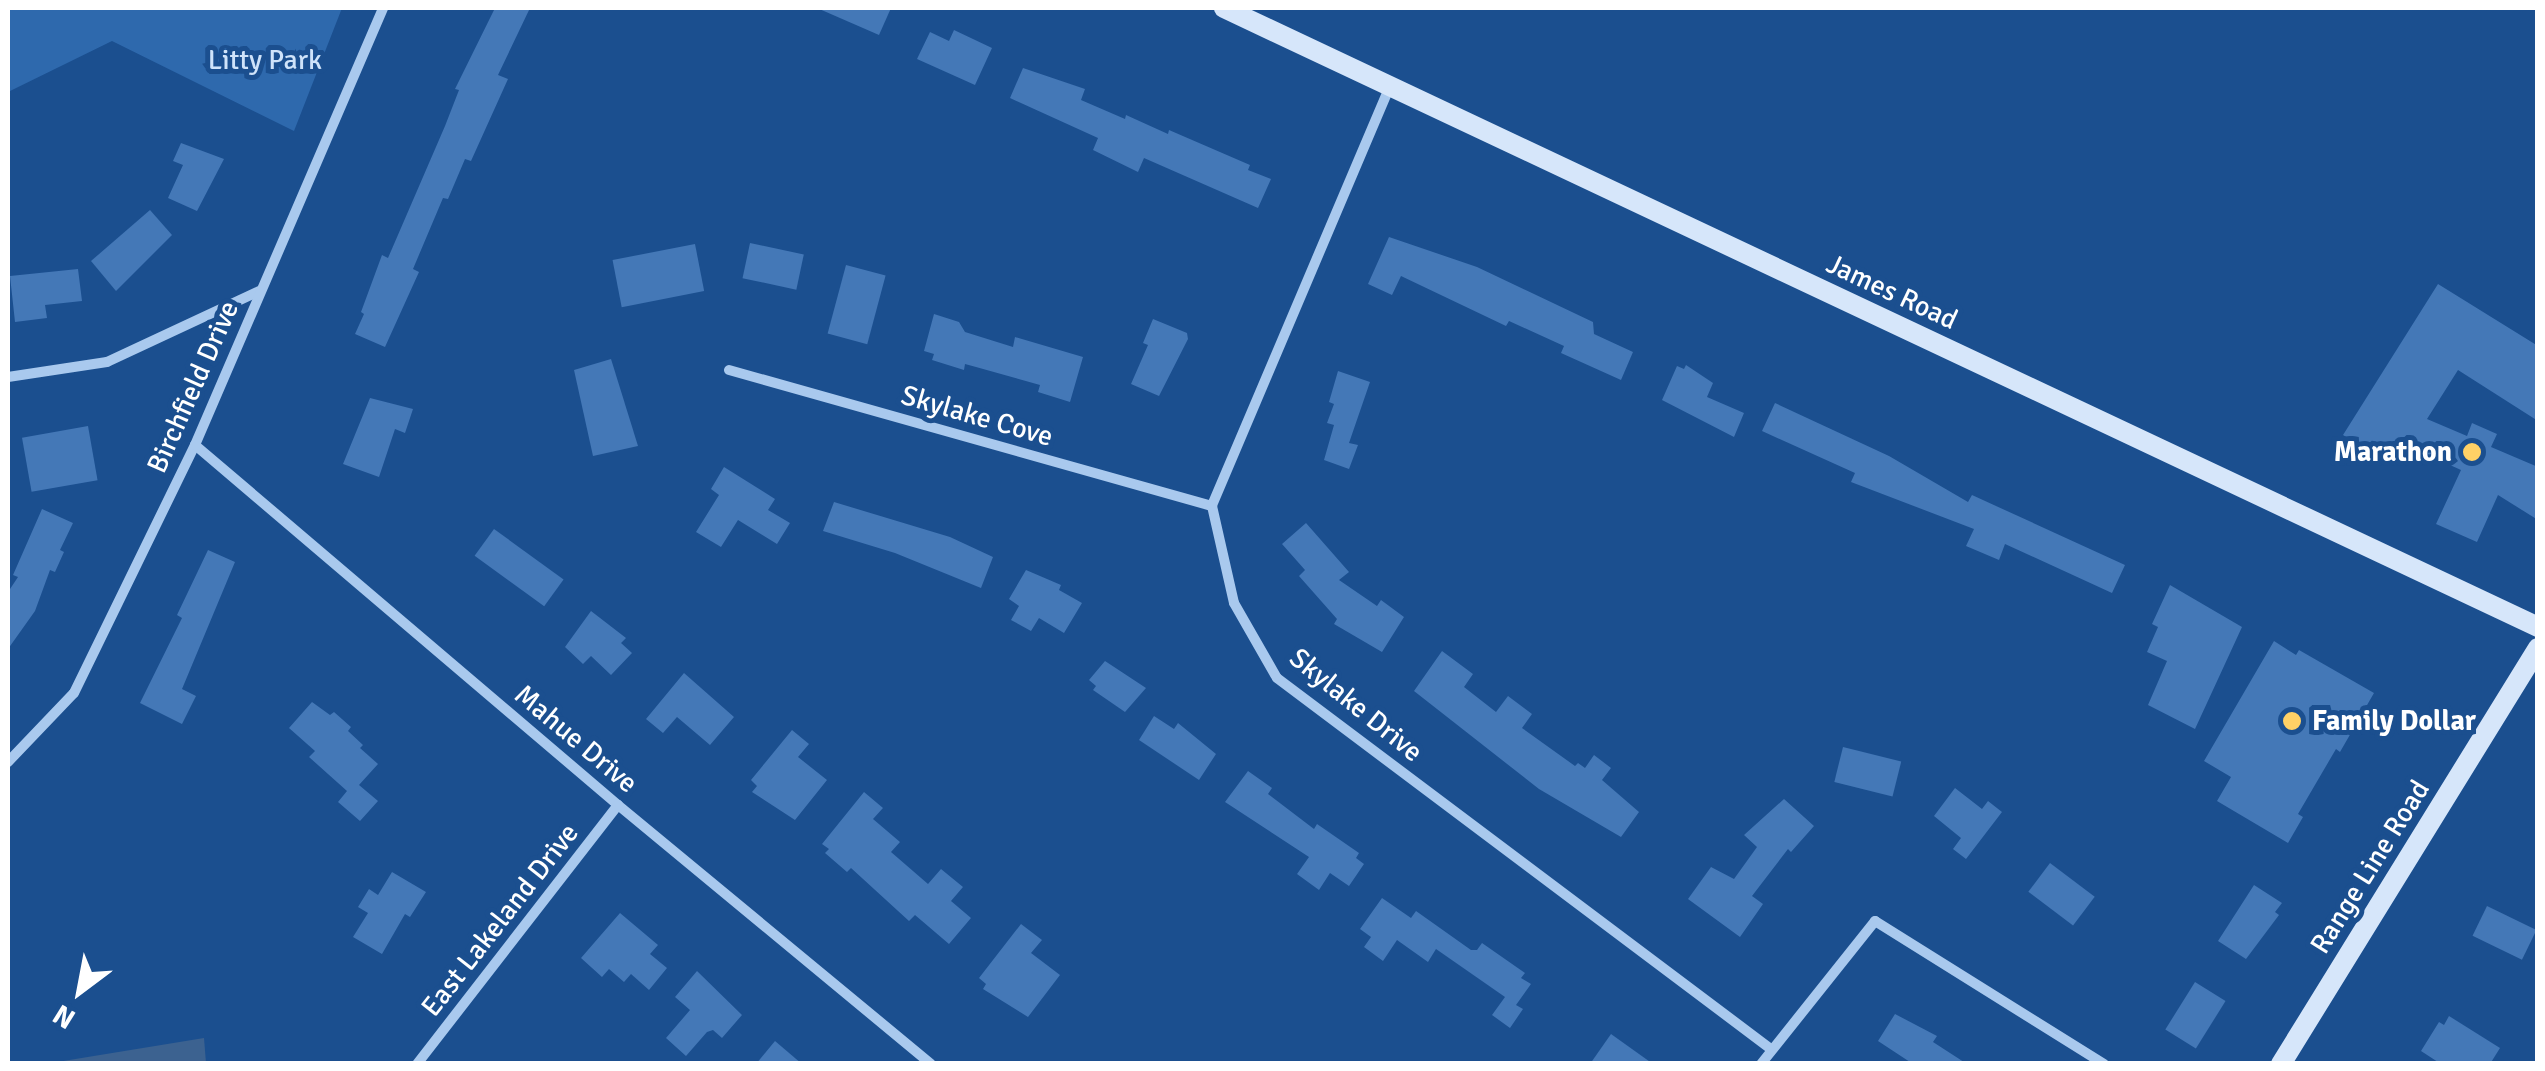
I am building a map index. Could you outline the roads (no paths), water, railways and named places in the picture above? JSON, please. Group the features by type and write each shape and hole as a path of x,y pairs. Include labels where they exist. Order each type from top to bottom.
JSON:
{"main road":[{"name":"James Road","path":"1224,8 2538,627"},
{"name":"Range Line Road","path":"2281,1064 2538,648"}],"street":[{"name":"Birchfield Drive","path":"8,762 74,692 195,445 383,8"},
{"path":"1212,506 1390,86"},
{"path":"8,377 108,362 260,291"},
{"name":"Skylake Cove","path":"729,370 1212,506"},
{"name":"Mahue Drive","path":"195,445 618,805 932,1064"},
{"name":"Skylake Drive","path":"1212,506 1234,603 1277,678 1771,1048"},
{"name":"East Lakeland Drive","path":"417,1064 618,805"},
{"path":"1761,1064 1875,921 2104,1064"}],"place":[{"name":"Marathon","path":"2472,452"},
{"name":"Family Dollar","path":"2292,721"}],"park label":[{"name":"Litty Park","path":"265,60"}]}
